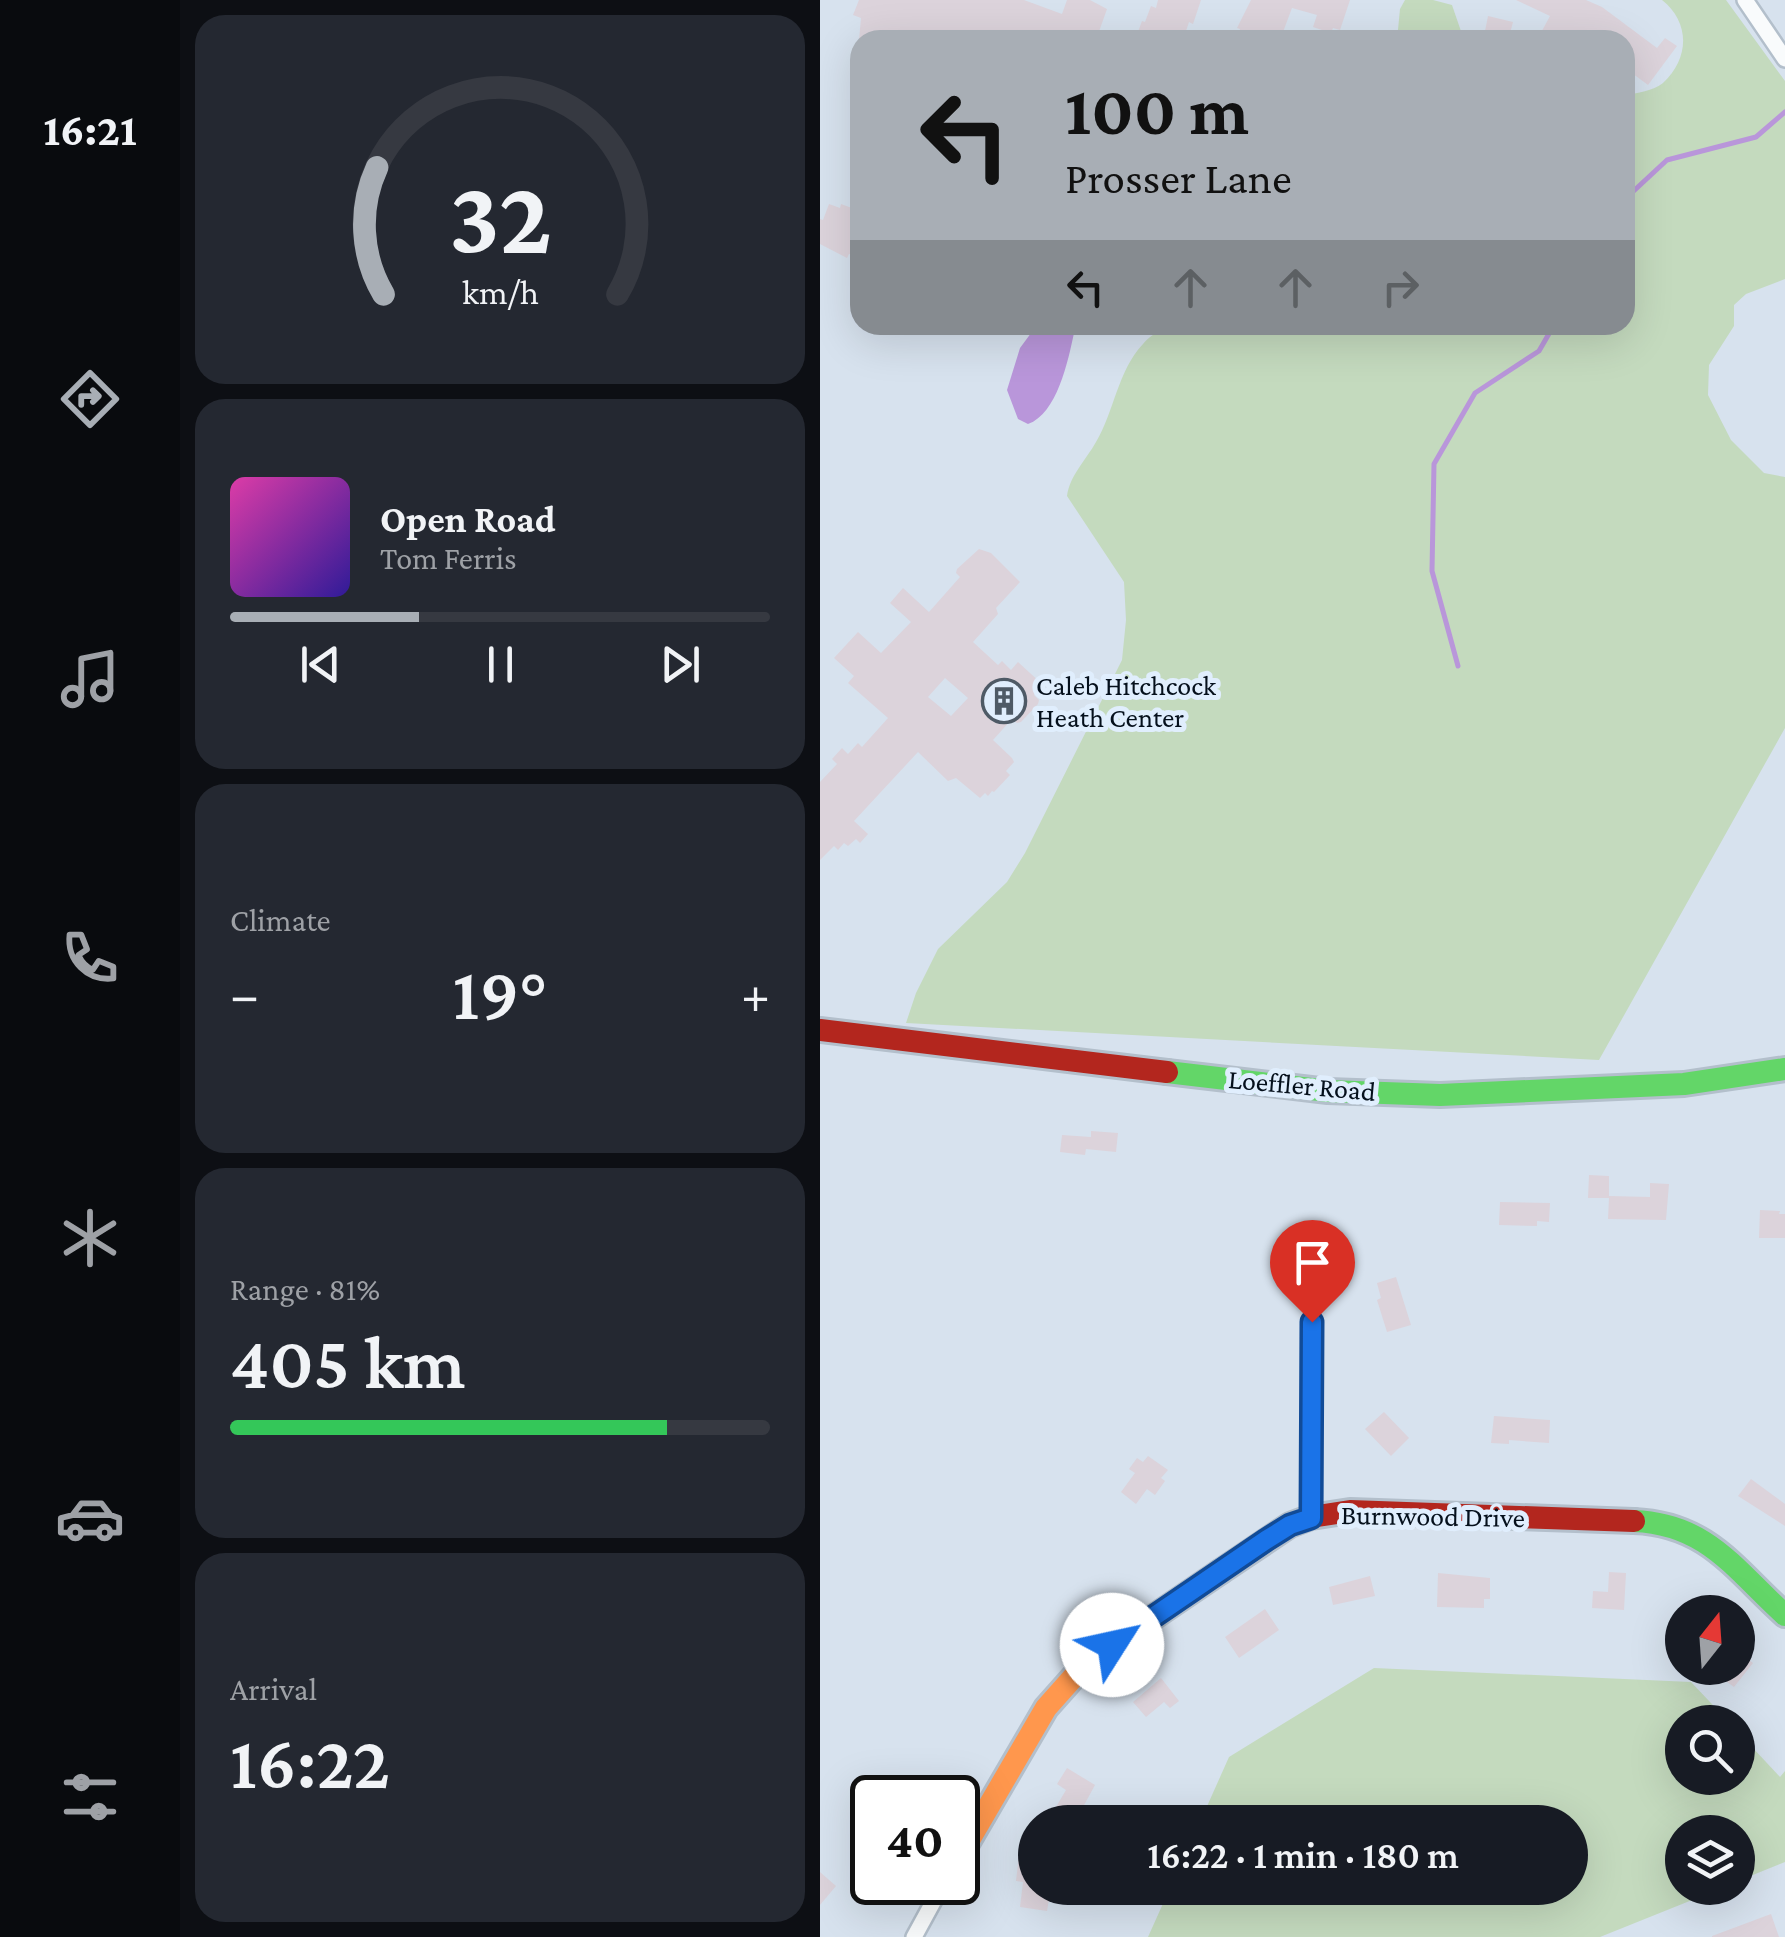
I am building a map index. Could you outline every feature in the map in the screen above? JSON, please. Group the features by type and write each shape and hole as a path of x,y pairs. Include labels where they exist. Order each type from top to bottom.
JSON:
{"street":[{"path":"1745,0 1785,59"},
{"name":"Loeffler Road","path":"820,1030 1328,1090 1440,1095 1684,1084 1785,1069"},
{"path":"1311,1518 1312,1322"},
{"name":"Burnwood Drive","path":"980,1821 1046,1708 1086,1663 1290,1525 1311,1518 1350,1511 1654,1522 1689,1530 1718,1546 1785,1615"},
{"path":"914,1937 931,1905"}],"green space":[{"path":"1405,0 1452,5 1461,30 1398,30"},
{"path":"1662,0 1726,0 1785,81 1785,279 1746,294 1734,305 1734,326 1709,365 1708,395 1731,440 1764,473 1785,477 1785,728 1599,1060 906,1023 938,949 1007,882 1025,853 1122,660 1124,582 1067,496 1075,474 1102,430 1135,354 1154,335 1635,335 1635,93 1659,86 1678,63 1682,29"},
{"path":"1374,1668 1694,1685 1713,1705 1665,1705 1665,1795 1755,1795 1755,1750 1780,1777 1785,1771 1785,1862 1755,1874 1755,1815 1665,1815 1665,1905 1680,1905 1600,1937 1148,1937 1162,1905 1588,1905 1588,1805 1208,1805 1229,1757"}],"shaded area":[{"path":"1030,335 1073,335 1054,398 1047,410 1028,424 1018,419 1007,390 1020,348"}],"building":[{"path":"859,0 1024,0 1062,14 1067,0 1090,0 1107,9 1100,30 860,30 861,18 853,15"},
{"path":"1158,0 1201,0 1193,24 1189,22 1186,30 1139,30 1151,6 1156,8"},
{"path":"1251,0 1350,0 1340,30 1313,27 1317,15 1292,8 1284,30 1237,28"},
{"path":"1516,0 1586,0 1633,30 1542,30 1550,16"},
{"path":"1488,16 1513,22 1511,30 1485,30"},
{"path":"1635,32 1657,48 1665,38 1677,46 1648,85 1635,75"},
{"path":"829,204 850,207 847,258 820,244 820,219 823,220"},
{"name":"Caleb Hitchcock Heath Center","path":"979,549 991,553 1020,582 973,642 998,665 1002,661 1011,670 1018,662 1042,684 1034,695 1038,704 1021,722 1012,719 993,740 1014,762 1006,771 1010,775 994,792 980,798 956,778 948,781 918,752 854,821 868,834 860,843 856,839 838,850 834,846 820,860 820,782 837,764 832,759 842,748 848,754 858,743 862,747 888,718 848,683 854,676 834,658 858,632 881,653 911,622 890,603 903,588 929,612 960,577 957,569","holes":["945,678 968,698 951,716 928,697"]},
{"path":"1091,1131 1118,1133 1116,1152 1060,1152 1062,1135 1091,1137"},
{"path":"1589,1175 1609,1176 1609,1196 1650,1197 1650,1183 1669,1184 1666,1220 1608,1219 1609,1198 1588,1198"},
{"path":"1500,1202 1550,1203 1549,1222 1537,1221 1537,1226 1499,1225"},
{"path":"1760,1210 1785,1214 1785,1238 1759,1238"},
{"path":"1396,1277 1411,1325 1387,1332 1377,1300 1381,1298 1377,1283"},
{"path":"1384,1412 1409,1438 1391,1456 1365,1429"},
{"path":"1494,1416 1550,1420 1549,1443 1491,1443"},
{"path":"1148,1456 1168,1470 1155,1495 1147,1489 1136,1504 1121,1492 1135,1473 1129,1469 1137,1458 1143,1462"},
{"path":"1751,1479 1785,1504 1785,1526 1738,1496"},
{"path":"1609,1572 1626,1573 1624,1610 1592,1608 1593,1591 1608,1592"},
{"path":"1438,1573 1490,1578 1490,1599 1484,1599 1484,1608 1437,1607"},
{"path":"1370,1576 1375,1596 1333,1605 1329,1587"},
{"path":"1265,1609 1279,1630 1239,1658 1225,1637"},
{"path":"1161,1678 1179,1701 1170,1708 1164,1702 1146,1717 1133,1702"},
{"path":"1067,1768 1095,1785 1084,1805 1057,1805 1066,1790 1057,1784"},
{"path":"820,1872 836,1886 820,1905"},
{"path":"1020,1905 1048,1905 1047,1911"},
{"path":"1771,1914 1779,1937 1712,1937 1712,1936"}],"waterway":[{"path":"1635,190 1667,160 1756,137 1785,112"},
{"path":"1458,666 1432,571 1434,464 1475,393 1539,351 1548,335"}],"traffic: fast":[{"path":"1167,1072 1328,1091 1440,1095 1684,1084 1785,1069"},
{"path":"1634,1521 1660,1524 1701,1540 1735,1566 1785,1615"}],"traffic: slow":[{"path":"980,1821 1046,1708 1086,1663 1220,1572"}],"traffic: jam":[{"path":"820,1030 1167,1072"},
{"path":"1220,1572 1290,1525 1311,1517 1350,1511 1634,1521"}],"place":[{"name":"Caleb Hitchcock Heath Center","path":"1004,701"}],"route":[{"path":"1112,1645 1266,1540 1311,1518 1312,1322"}]}
